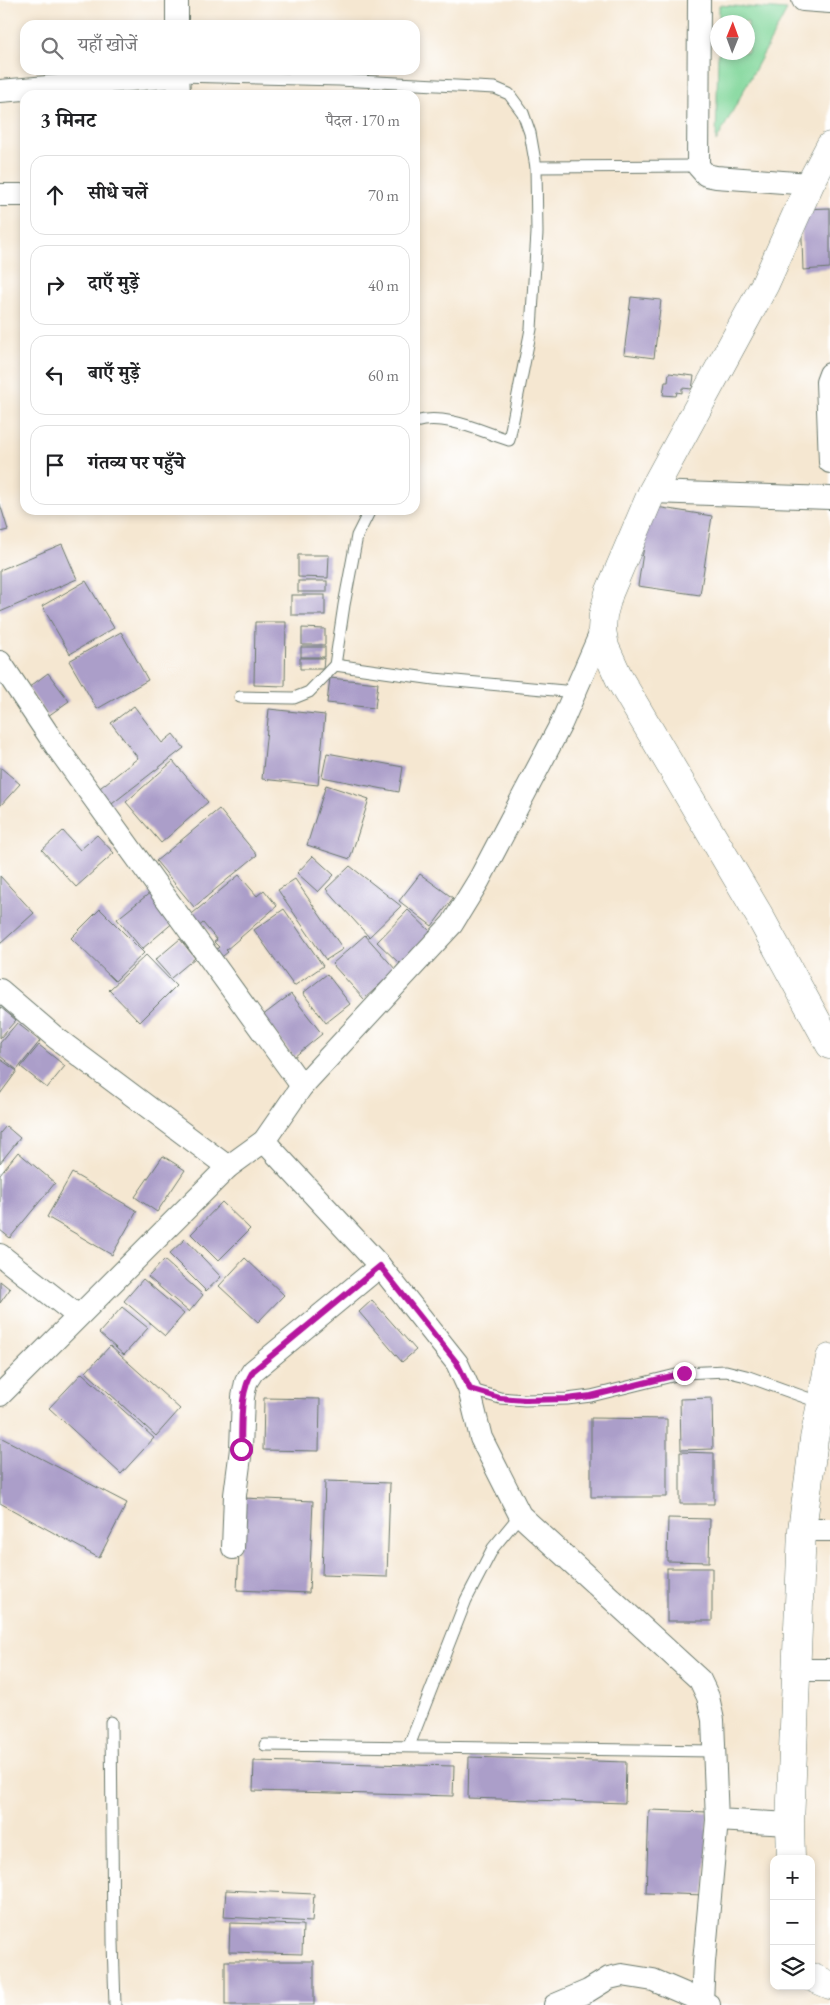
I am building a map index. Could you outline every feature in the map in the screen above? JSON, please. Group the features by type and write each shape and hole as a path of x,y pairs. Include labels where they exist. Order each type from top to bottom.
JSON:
{"street":[{"path":"176,0 177,20"},
{"path":"699,0 698,166 706,175 716,177 810,184"},
{"path":"803,0 830,2"},
{"path":"0,91 178,80"},
{"path":"830,146 810,184 765,284 652,492 609,594 603,615 602,630 605,647 620,680 759,914 830,1045"},
{"path":"0,196 20,195"},
{"path":"830,374 827,382 830,462"},
{"path":"652,492 830,498"},
{"path":"0,1395 228,1167 264,1141 302,1086 452,924 484,872 561,724 602,630"},
{"path":"0,662 61,754 302,1086"},
{"path":"0,990 56,1038 228,1167"},
{"path":"264,1141 380,1266 457,1363 470,1389 481,1438 520,1515 700,1680 708,1697 713,1720 717,1820 704,1962 705,2003 653,1980 622,1975 609,1978 588,1998 555,2005"},
{"path":"0,1255 78,1316"},
{"path":"233,1548 235,1495 241,1449 243,1397 246,1382 253,1371 380,1266"},
{"path":"791,1855 790,1824 802,1530 814,1439 825,1394 830,1358"},
{"path":"802,1530 830,1530"},
{"path":"797,1670 830,1670"},
{"path":"717,1820 790,1824"},
{"path":"815,1979 830,1985"}],"lane":[{"path":"178,80 339,80 495,88 509,94 523,113 530,133 536,167 537,232 531,329 509,440 450,421 428,418 420,420"},
{"path":"536,167 698,166"},
{"path":"240,697 294,698 309,692 336,665 344,605 357,536 368,515"},
{"path":"336,665 434,679 575,692"},
{"path":"470,1389 500,1398 525,1400 567,1399 591,1396 684,1373 726,1371 825,1394"},
{"path":"409,1746 466,1600 493,1548 520,1515"},
{"path":"111,1722 115,2005"},
{"path":"265,1745 714,1750"}],"green space":[{"path":"719,5 787,10 716,142 718,60 755,60 755,15 719,15"}],"building":[{"path":"830,208 830,268 803,270 801,209"},
{"path":"631,297 661,300 654,358 624,354"},
{"path":"669,373 694,376 692,389 682,388 682,393 677,392 676,396 663,395"},
{"path":"0,504 8,530 0,532"},
{"path":"650,506 712,516 700,595 638,586"},
{"path":"62,544 77,579 0,612 0,570"},
{"path":"298,555 329,555 328,578 298,577"},
{"path":"86,581 114,628 70,654 42,606"},
{"path":"298,581 327,581 327,592 298,592"},
{"path":"291,595 325,595 325,615 291,615"},
{"path":"255,622 286,622 285,686 254,685"},
{"path":"302,628 325,629 325,645 302,645"},
{"path":"121,632 148,680 97,709 69,661"},
{"path":"301,647 325,647 325,657 301,657"},
{"path":"300,658 324,658 323,669 300,669"},
{"path":"48,673 69,701 48,716 28,688"},
{"path":"330,678 378,683 375,708 327,703"},
{"path":"134,706 162,743 173,734 184,748 108,807 96,791 138,758 111,723"},
{"path":"269,709 325,715 318,785 262,779"},
{"path":"327,753 403,767 399,792 322,777"},
{"path":"173,761 208,802 161,843 126,802"},
{"path":"0,767 20,784 0,806"},
{"path":"326,785 369,799 350,859 307,845"},
{"path":"219,809 257,855 194,907 156,861"},
{"path":"63,831 80,850 97,835 114,853 76,887 42,850"},
{"path":"313,856 334,875 318,892 297,873"},
{"path":"350,866 401,906 369,937 326,889"},
{"path":"420,874 453,898 432,926 399,901"},
{"path":"239,875 257,896 264,890 277,906 226,950 228,952 218,960 213,952 219,947 214,942 217,940 203,923 196,929 187,918"},
{"path":"0,876 34,913 0,944"},
{"path":"295,879 343,949 326,960 278,890"},
{"path":"151,892 175,921 142,949 117,919"},
{"path":"100,909 144,953 115,981 71,938"},
{"path":"284,909 323,966 294,986 254,930"},
{"path":"408,910 431,932 400,964 377,942"},
{"path":"365,935 396,970 364,999 332,964"},
{"path":"180,939 195,958 171,978 155,960"},
{"path":"146,955 176,986 140,1022 109,990"},
{"path":"327,974 350,1004 326,1023 303,993"},
{"path":"291,994 322,1034 294,1057 262,1016"},
{"path":"0,1007 16,1020 0,1038"},
{"path":"17,1023 40,1041 17,1070 0,1056 0,1043"},
{"path":"39,1045 65,1066 47,1088 21,1067"},
{"path":"0,1059 17,1071 0,1094"},
{"path":"6,1126 20,1138 0,1163 0,1133"},
{"path":"18,1152 55,1183 10,1238 0,1230 0,1174"},
{"path":"163,1156 185,1170 157,1212 135,1197"},
{"path":"72,1173 137,1211 112,1255 47,1217"},
{"path":"222,1202 250,1229 218,1261 191,1234"},
{"path":"185,1239 221,1277 206,1291 169,1254"},
{"path":"245,1258 284,1295 258,1322 219,1286"},
{"path":"164,1260 203,1295 189,1312 148,1277"},
{"path":"143,1279 184,1314 165,1336 124,1301"},
{"path":"0,1281 10,1289 0,1303"},
{"path":"372,1300 416,1350 402,1362 359,1312"},
{"path":"122,1307 148,1328 124,1355 99,1333"},
{"path":"110,1346 180,1409 156,1436 86,1372"},
{"path":"82,1373 154,1438 121,1474 49,1408"},
{"path":"264,1398 320,1399 319,1451 263,1450"},
{"path":"712,1398 713,1449 681,1450 680,1399"},
{"path":"591,1418 667,1419 667,1497 591,1497"},
{"path":"0,1437 127,1503 99,1558 0,1503"},
{"path":"680,1452 714,1453 714,1504 680,1504"},
{"path":"325,1481 390,1483 387,1577 322,1575"},
{"path":"242,1498 313,1501 309,1593 237,1590"},
{"path":"668,1518 710,1519 709,1562 667,1561"},
{"path":"667,1568 712,1568 712,1621 667,1621"},
{"path":"469,1757 626,1762 625,1803 468,1798"},
{"path":"254,1761 454,1766 453,1796 253,1791"},
{"path":"649,1810 708,1812 705,1895 646,1893"},
{"path":"226,1890 314,1894 312,1922 224,1917"},
{"path":"230,1923 303,1925 302,1954 229,1952"},
{"path":"225,1961 314,1961 314,2005 225,2005"}],"route":[{"path":"241,1449 243,1397 246,1382 253,1371 380,1266 457,1363 470,1389 500,1398 525,1400 567,1399 591,1396 684,1373"}]}
